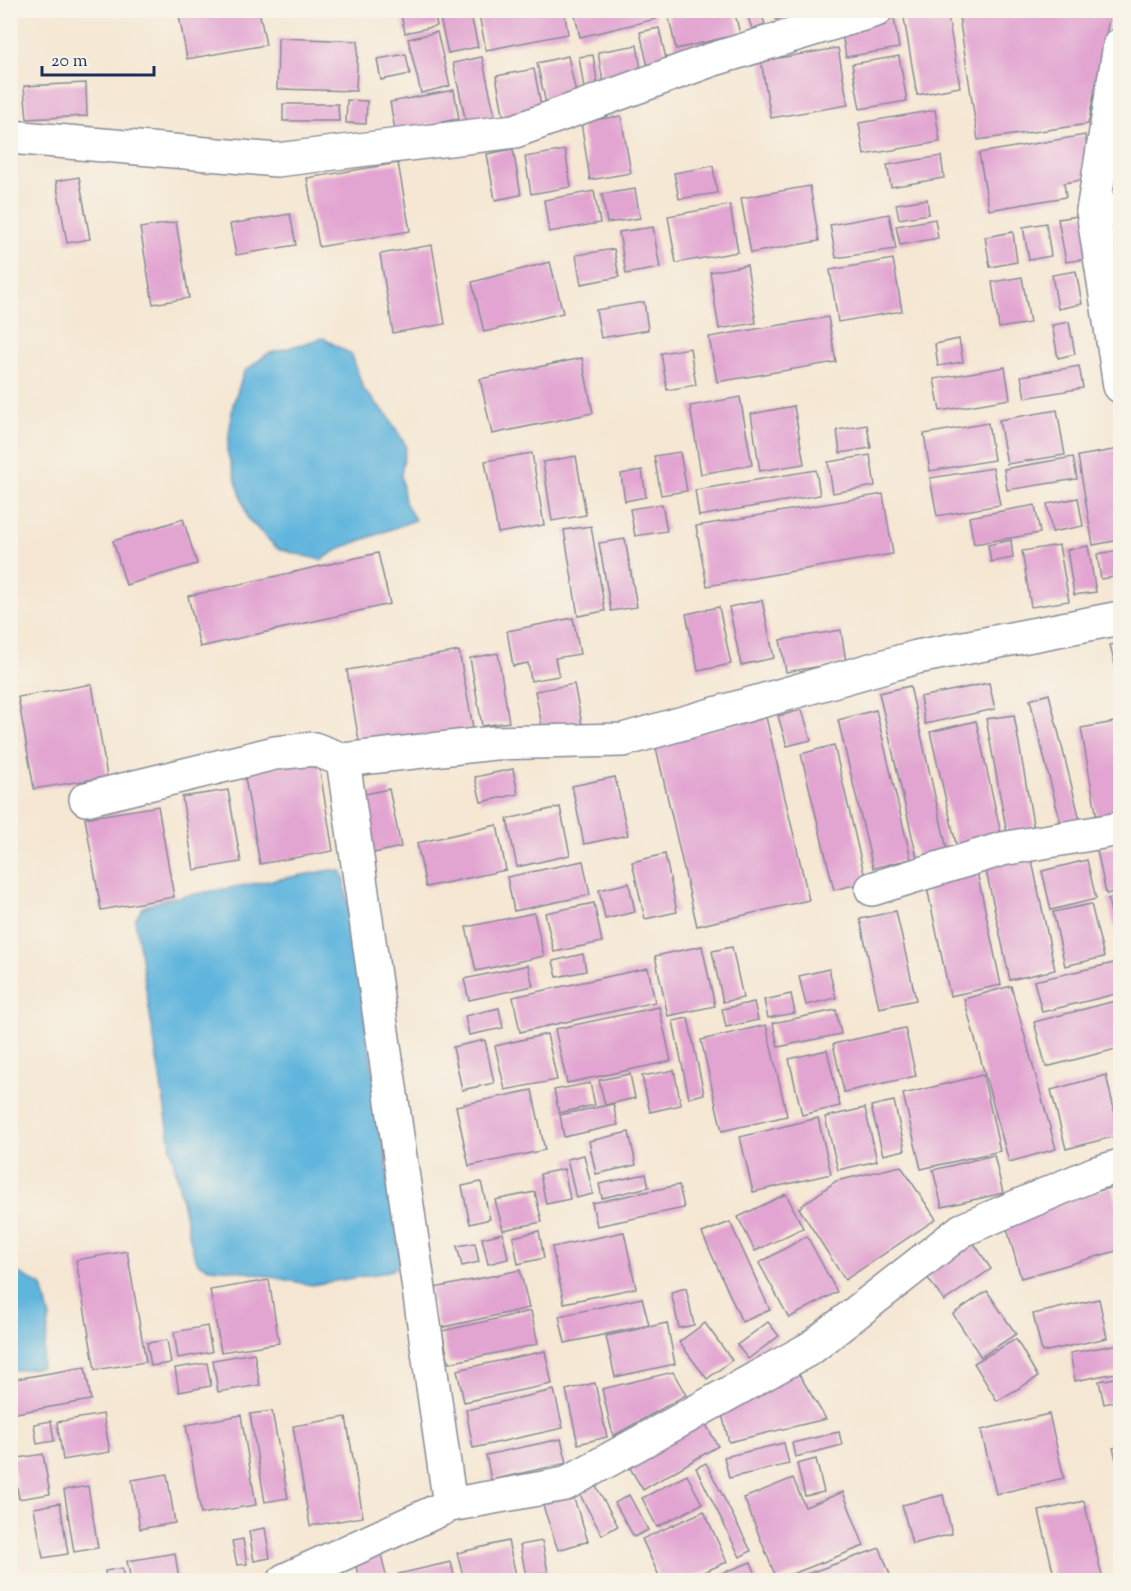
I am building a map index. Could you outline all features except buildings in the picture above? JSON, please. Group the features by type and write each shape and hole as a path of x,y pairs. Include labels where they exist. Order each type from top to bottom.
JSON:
{"street":[{"path":"10,137 277,160 515,131 711,60 876,10"},
{"path":"1120,45 1107,211 1120,386"},
{"path":"86,799 275,753 314,749 343,760 494,743 623,740 917,657 1120,618"},
{"path":"343,760 450,1505"},
{"path":"872,889 1002,849 1120,829"},
{"path":"292,1579 450,1505 565,1484 811,1348 962,1230 1096,1173 1120,1166"}],"water":[{"path":"323,338 352,355 363,389 388,416 406,446 401,475 405,502 415,520 341,548 321,560 278,549 248,519 227,451 233,405 244,372 267,354"},
{"path":"331,870 341,871 344,876 401,1261 394,1269 382,1273 312,1285 236,1270 209,1268 198,1263 193,1252 172,1153 135,920 143,907 167,899"},
{"path":"11,1271 42,1286 50,1318 41,1367 11,1371"}]}
